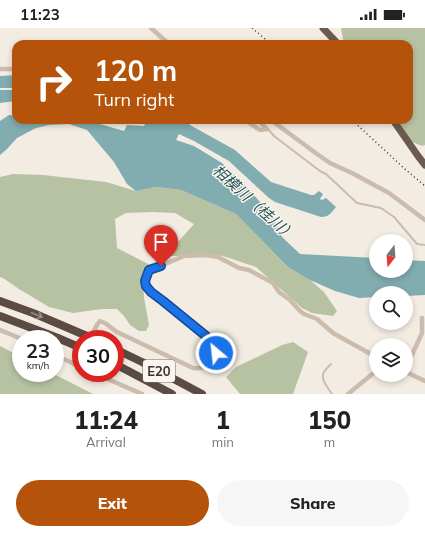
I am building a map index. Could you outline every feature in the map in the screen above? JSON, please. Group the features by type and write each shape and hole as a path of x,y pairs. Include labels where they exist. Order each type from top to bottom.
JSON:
{"highway":[{"path":"323,28 334,40"},
{"path":"395,124 425,165"},
{"path":"0,301 73,330"},
{"path":"0,316 72,344"},
{"name":"E20","path":"124,353 202,394"},
{"name":"E20","path":"124,369 172,394"}],"street":[{"path":"151,28 164,40"},
{"path":"0,70 12,69"},
{"path":"251,124 260,130 267,129"},
{"path":"262,124 267,129"},
{"path":"276,124 330,163 389,193 425,220"},
{"path":"124,335 193,368 206,367 212,362 216,353 215,345 151,292 146,286 145,281 149,270 184,256 206,255 218,257 239,268 249,270 273,283 279,292 290,300 304,314 317,319 333,333 369,353"},
{"path":"413,353 422,333 422,318"},
{"path":"94,330 100,321 114,330"},
{"path":"0,330 12,335"},
{"path":"413,375 425,381"},
{"path":"348,394 369,377"},
{"path":"115,382 142,394"}],"lane":[{"path":"267,129 274,136 326,174 357,203 381,208 394,217 417,244 425,245"},
{"path":"331,364 323,375 332,394"}],"green space":[{"path":"341,28 425,28 425,145 422,146 410,141 398,124 413,124 413,40 343,40"},
{"path":"13,174 43,175 106,182 136,191 156,187 181,190 236,214 288,267 310,280 324,292 337,311 333,316 312,313 302,308 256,267 223,256 203,253 164,256 162,248 178,242 194,224 175,213 152,212 126,213 115,219 117,248 150,265 143,282 144,298 149,325 146,331 139,331 130,325 117,309 102,309 73,313 49,307 0,277 0,177"},
{"path":"293,342 308,352 293,394 240,394 226,377 236,367 282,345"},
{"path":"0,346 12,352 12,382 64,382 64,379 93,394 0,394"}],"water":[{"path":"12,75 12,88 0,88 0,76"},
{"path":"0,90 12,90 12,102 0,103"},
{"path":"9,115 12,115 12,124 69,124 49,125 36,128 17,138 0,155 0,121"},
{"name":"相模川（桂川）","path":"69,124 100,124 124,131 127,125 144,126 145,124 189,124 235,150 271,182 311,195 314,195 319,191 323,194 320,199 322,200 326,198 336,207 328,215 321,217 275,202 229,161 179,134 176,140 194,146 222,163 245,185 274,218 282,237 300,254 369,258 369,278 413,278 413,260 425,261 425,295 413,296 413,286 369,286 369,297 359,298 335,291 310,280 288,267 236,214 181,190 156,187 136,191 127,184 114,162 87,130"}],"railway":[{"path":"252,28 266,40"},
{"path":"356,124 425,186"}],"route":[{"path":"161,266 149,270 145,281 146,286 151,292 206,336 215,345 216,353"}]}
